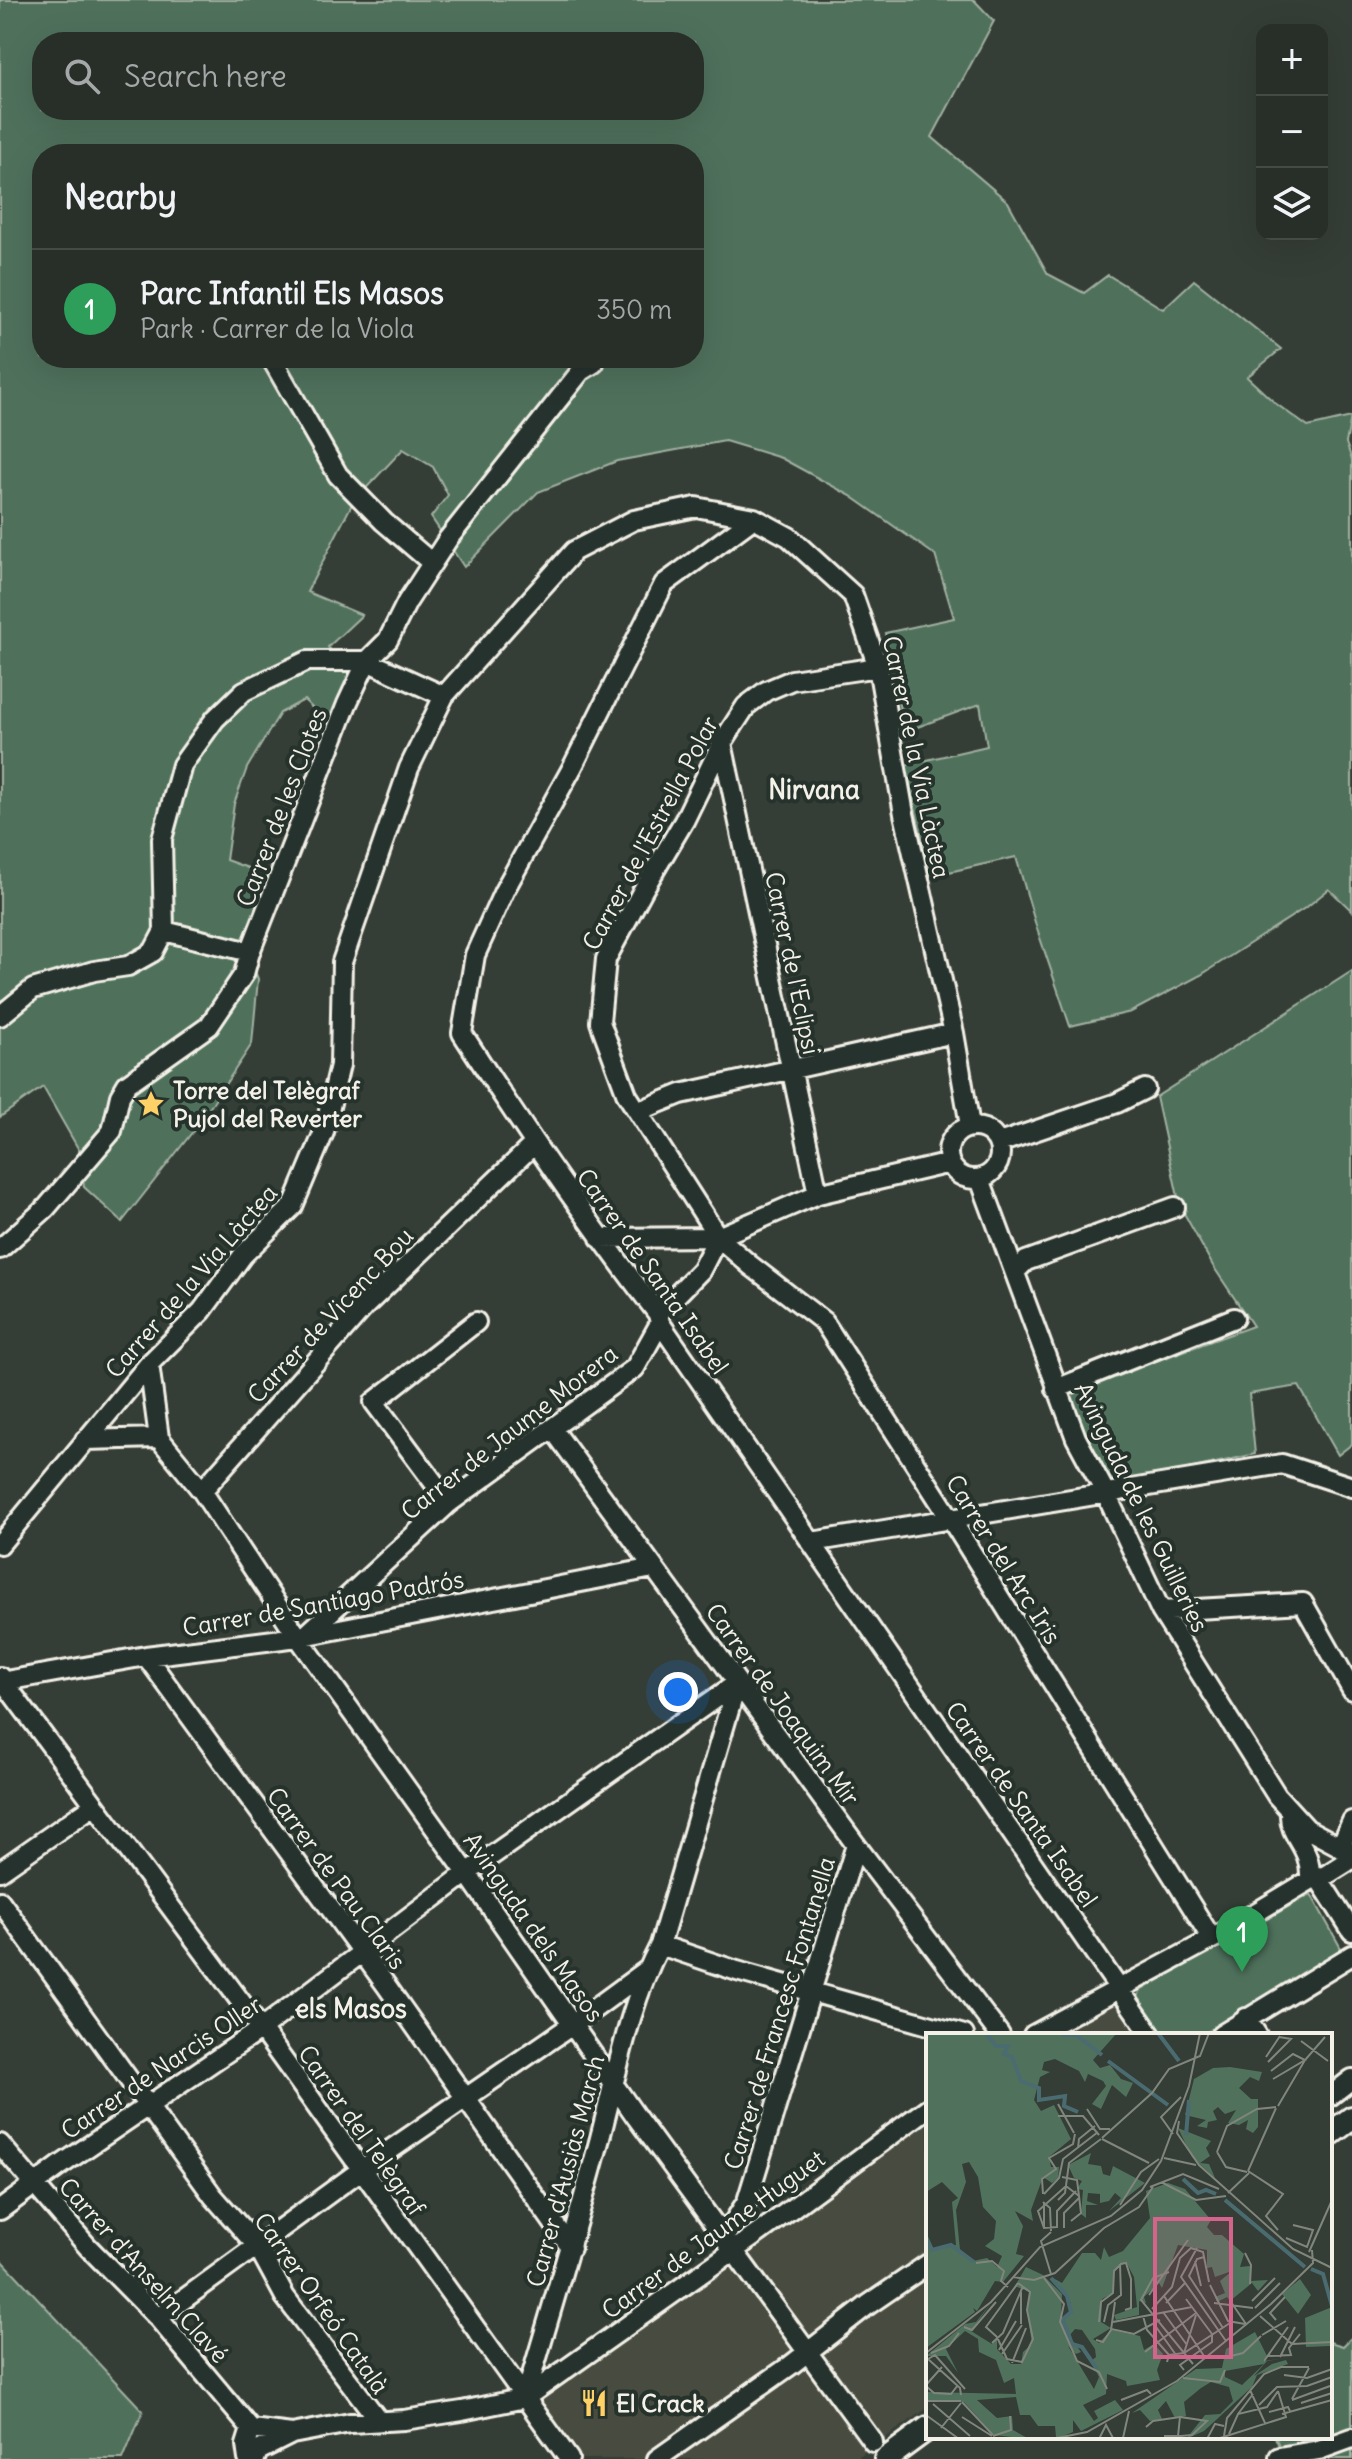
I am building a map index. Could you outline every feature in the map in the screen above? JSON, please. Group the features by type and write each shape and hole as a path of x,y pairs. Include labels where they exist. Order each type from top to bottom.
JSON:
{"main road":[{"path":"879,2450 926,2429"}],"street":[{"path":"277,368 338,475 384,522 432,563"},
{"name":"Carrer de les Clotes","path":"0,1249 46,1208 112,1131 120,1096 127,1084 209,1026 244,974 347,704 367,661 388,640 407,602 448,539 531,432 586,368"},
{"name":"Carrer de la Via Làctea","path":"0,1544 149,1364 202,1311 243,1255 293,1206 324,1132 340,1065 342,962 409,768 444,696 574,551 634,520 696,507 754,518 789,537 853,595 878,667 904,814 954,1033 970,1126"},
{"name":"Carrer de Santa Isabel","path":"754,518 664,584 572,768 504,891 475,955 462,1033 534,1144 659,1319 1150,2033"},
{"path":"0,1016 33,989 94,971 128,966 153,952 164,931 162,839 182,765 215,719 244,691 307,661 367,661 444,696"},
{"name":"Carrer de l'Estrella Polar","path":"718,1237 627,1095 600,1022 606,959 684,821 722,743 746,706 766,691 792,680 878,667"},
{"name":"Carrer de l'Eclipsi","path":"722,743 818,1194"},
{"path":"164,931 250,952"},
{"path":"639,1111 681,1094 954,1033"},
{"path":"999,1143 1117,1103 1145,1089"},
{"path":"970,1126 989,1130 999,1143 1000,1160 996,1168 980,1179 965,1178 950,1163 948,1148 951,1139 970,1126"},
{"name":"Carrer de Vicenc Bou","path":"202,1491 365,1306 534,1144"},
{"path":"600,1238 718,1237 818,1194 950,1163"},
{"name":"Avinguda de les Guilleries","path":"980,1179 1076,1438 1161,1611 1277,1796 1307,1829 1346,1853"},
{"path":"1016,1271 1026,1261 1175,1207"},
{"name":"Carrer de Jaume Morera","path":"302,1636 449,1503 635,1368 659,1319 701,1270 718,1237"},
{"name":"Carrer del Arc Iris","path":"718,1237 824,1322 952,1521 1212,1939"},
{"path":"1056,1389 1234,1318"},
{"path":"449,1503 374,1402 476,1322"},
{"path":"85,1440 159,1438 149,1364"},
{"name":"Carrer de Joaquim Mir","path":"552,1428 856,1845 998,2033"},
{"name":"Avinguda dels Masos","path":"159,1438 202,1491 572,2025 879,2450"},
{"path":"812,1542 1282,1464 1352,1487"},
{"name":"Carrer de Santiago Padrós","path":"1,1680 146,1656 302,1636 653,1568"},
{"path":"1161,1611 1303,1603 1352,1690"},
{"name":"Carrer de Pau Claris","path":"146,1656 571,2248"},
{"name":"Carrer del Telègraf","path":"1,1680 261,2029 569,2459"},
{"name":"Carrer de Narcis Oller","path":"0,2210 261,2029 467,1873 737,1683"},
{"name":"Carrer d'Ausiàs March","path":"525,2398 571,2248 613,2083 647,1970 660,1945 737,1683"},
{"path":"0,1871 93,1806"},
{"path":"1290,1812 1290,1823 1309,1856 1314,1878 1332,1896 1352,1931"},
{"path":"1332,1896 1345,1873 1352,1821"},
{"name":"Carrer de Francesc Fontanella","path":"730,2243 747,2201 856,1845"},
{"path":"1037,2033 1212,1939 1314,1878 1323,1877 1346,1853"},
{"name":"Carrer Orfeó Català","path":"0,1901 213,2196 258,2247 285,2297 379,2421"},
{"path":"660,1945 809,1992 956,2033"},
{"path":"1224,2033 1350,1961"},
{"path":"158,2318 361,2170 647,1970"},
{"path":"965,2033 971,2027 978,2006"},
{"path":"1246,2018 1256,2033"},
{"path":"1332,2094 1352,2079"},
{"name":"Carrer de Jaume Huguet","path":"525,2398 730,2243 760,2232 926,2109"},
{"name":"Carrer d'Anselm Clavé","path":"0,2144 88,2247 158,2318 251,2429"},
{"path":"747,2201 760,2232"},
{"path":"657,2459 926,2265"},
{"path":"255,2459 258,2451 292,2434 350,2423 462,2411 525,2398"},
{"path":"248,2459 246,2445 251,2429 292,2434"},
{"path":"1271,2459 1312,2454 1352,2438"}],"shaded area":[{"path":"1120,1999 1144,2033 1058,2033"},
{"path":"926,2123 926,2409 855,2459 575,2459 536,2404"}],"green space":[{"path":"0,0 974,0 994,21 932,137 1008,202 1048,274 1084,293 1108,275 1163,309 1194,280 1281,349 1247,377 1275,403 1308,427 1351,417 1346,443 1352,460 1352,911 1329,889 1201,975 1131,1012 1070,1026 1016,857 931,876 905,765 987,746 980,704 904,732 885,633 954,618 935,555 851,496 781,458 725,441 617,461 538,492 464,567 431,517 448,495 433,467 403,449 353,502 307,592 362,615 328,647 354,674 332,727 304,700 280,713 247,768 234,804 226,860 273,877 244,944 258,979 252,1044 201,1121 122,1222 84,1187 79,1150 43,1087 0,1117"},
{"path":"1352,971 1352,1444 1338,1455 1299,1386 1249,1394 1255,1454 1110,1487 1070,1392 1253,1326 1213,1266 1180,1206 1156,1097"},
{"path":"1311,1894 1343,1952 1205,2033 1157,2033 1137,2002 1140,1991"},
{"path":"0,2258 143,2411 123,2459 0,2459"},
{"path":"1352,2337 1352,2459 1285,2459 1276,2439 1332,2439 1332,2343 1343,2346"}],"place":[{"name":"Torre del Telègraf Pujol del Reverter","path":"151,1104"},
{"name":"Parc Infantil Els Masos","path":"1242,1972"},
{"name":"El Crack","path":"594,2403"}],"district":[{"name":"Nirvana","path":"814,789"},
{"name":"els Masos","path":"351,2008"}]}
